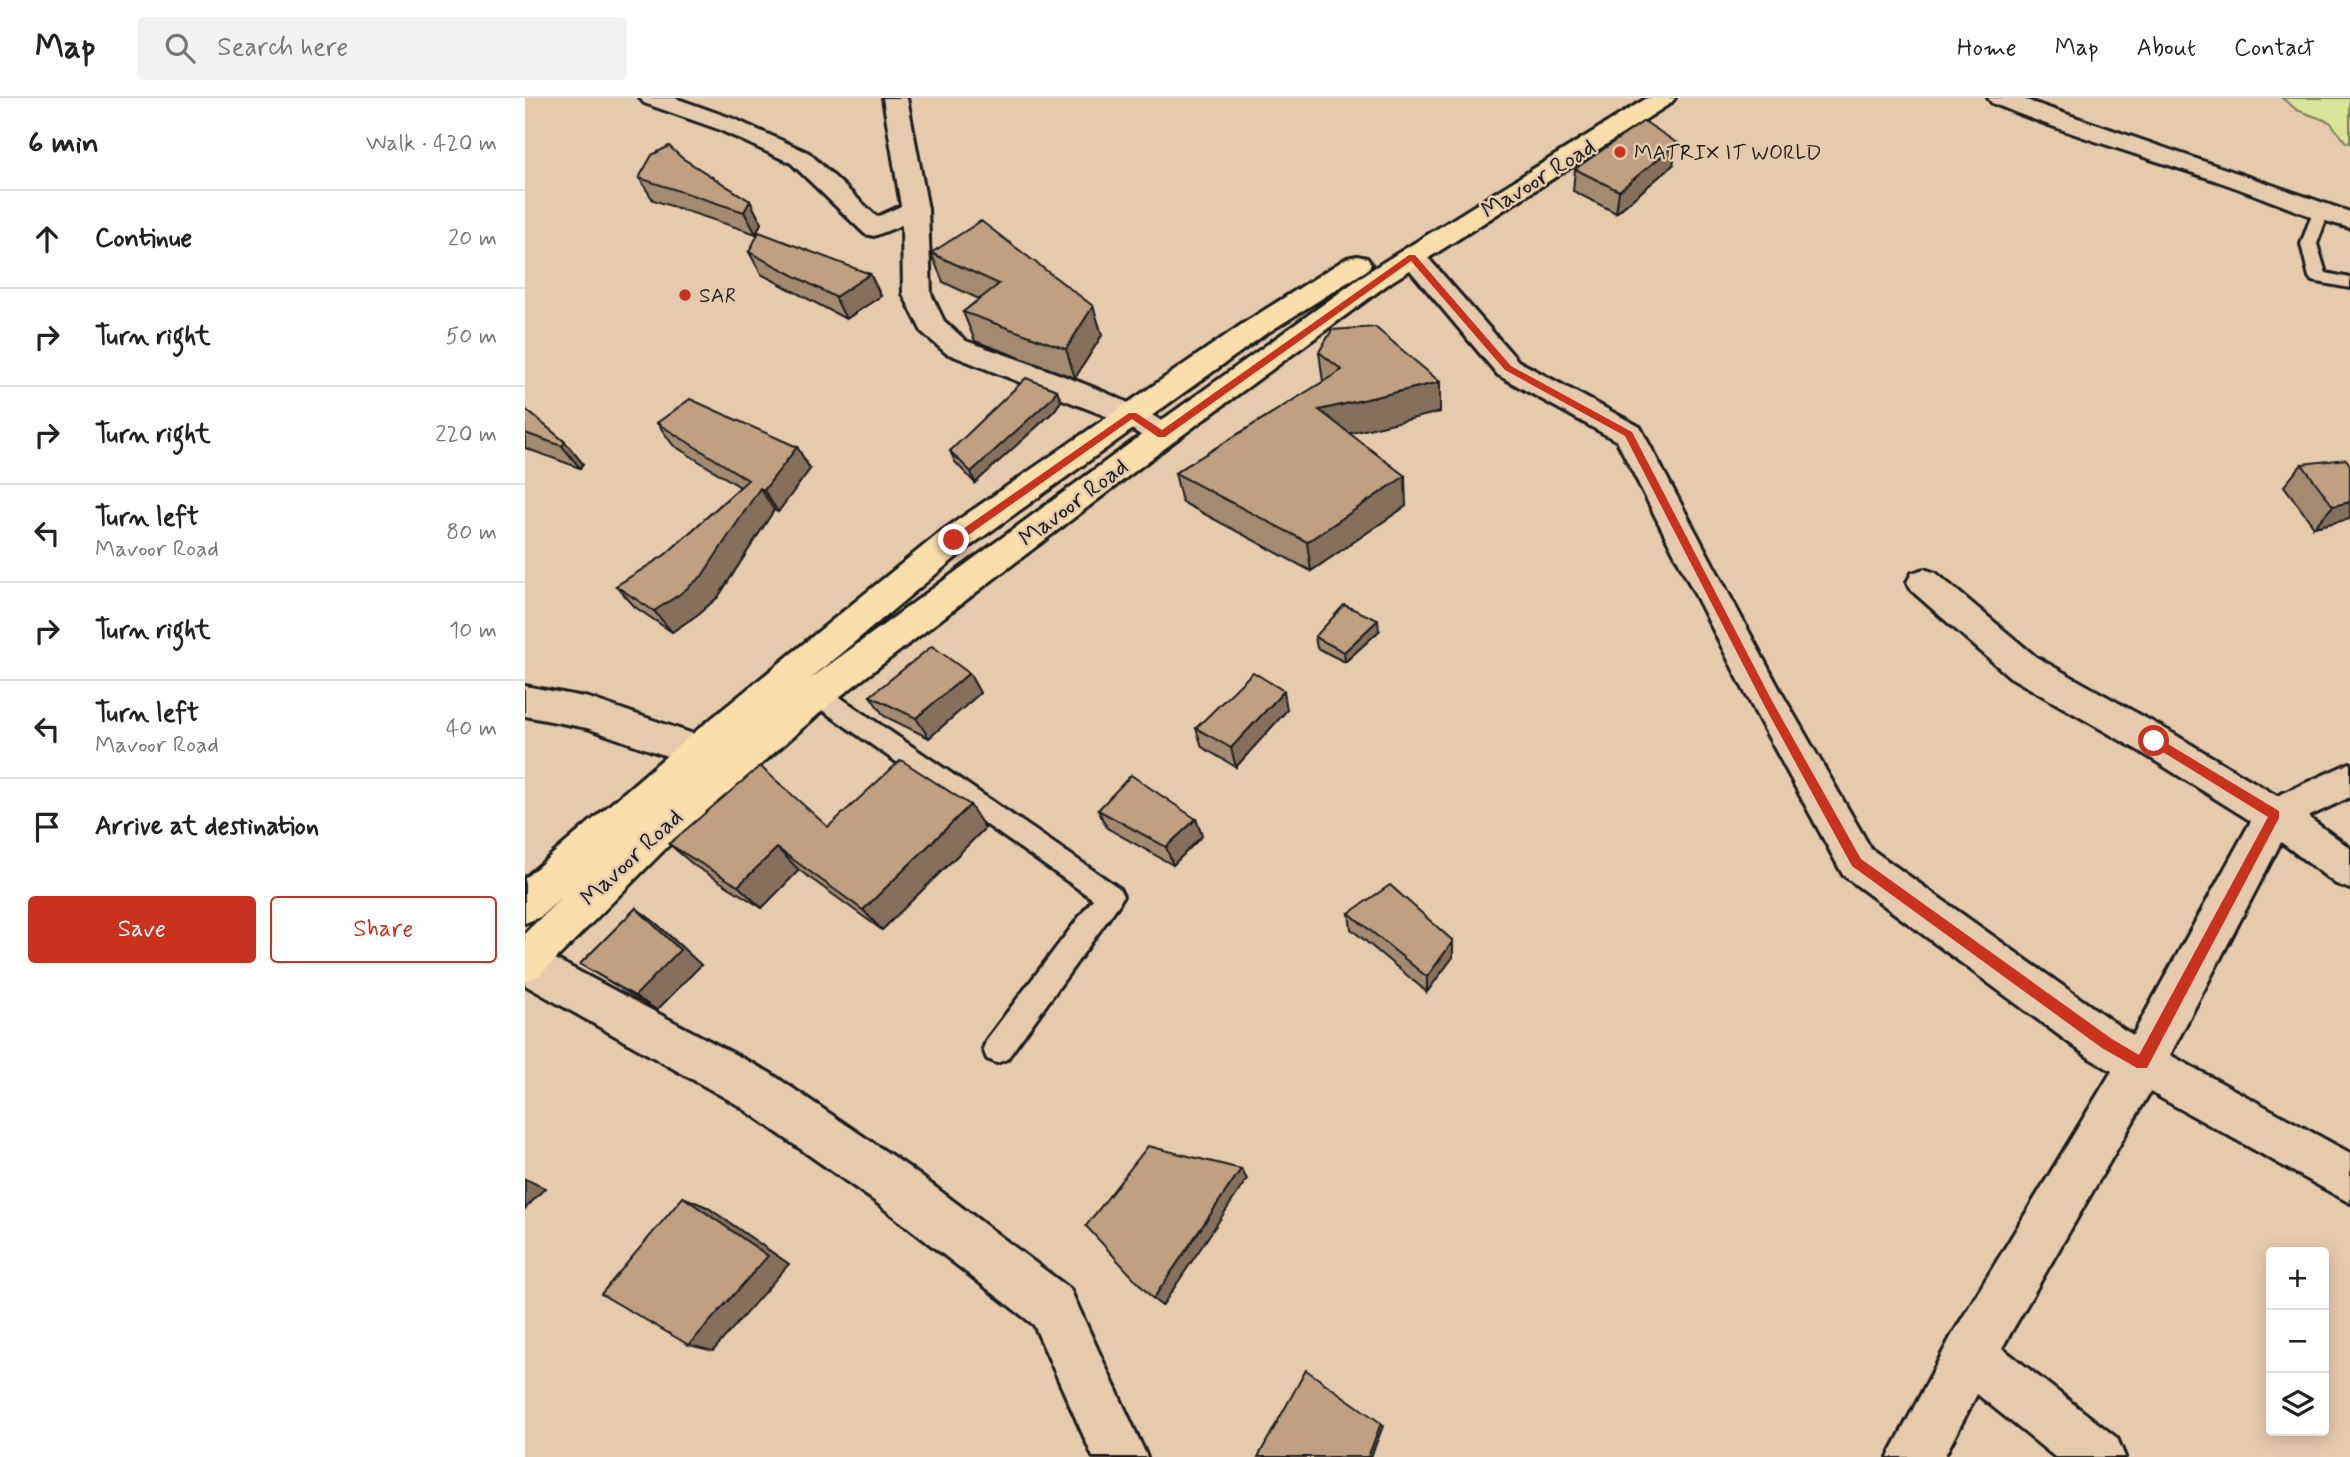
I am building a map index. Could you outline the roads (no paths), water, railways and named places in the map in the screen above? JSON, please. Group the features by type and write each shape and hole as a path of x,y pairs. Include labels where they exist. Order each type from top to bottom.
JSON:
{"main road":[{"name":"Mavoor Road","path":"525,904 698,751 954,540 1254,329 1625,98"},
{"name":"Mavoor Road","path":"525,962 654,834 817,694 1162,435 1381,276 1663,98"}],"street":[{"path":"652,98 726,124 800,158 874,228 915,209"},
{"path":"895,98 915,209 917,294 932,326 956,347 1132,415 1162,435"},
{"path":"2000,98 2056,122 2226,176 2320,214 2350,220"},
{"path":"1412,257 1508,368 1629,434 1767,702 1857,862 2107,1044 2350,1179"},
{"path":"1924,582 2022,667 2154,741 2275,815 2350,871"},
{"path":"525,701 589,713 698,751"},
{"path":"1915,1457 1969,1355 2142,1063 2275,815 2350,779"},
{"path":"525,962 754,1090 890,1182 1052,1307 1120,1457"},
{"path":"1969,1355 2098,1457"}],"lane":[{"path":"2320,214 2309,244 2318,277 2350,283"},
{"path":"817,694 1109,895 997,1049"}],"place":[{"name":"MATRIX IT WORLD","path":"1620,152"},
{"name":"SAR","path":"685,295"}]}
